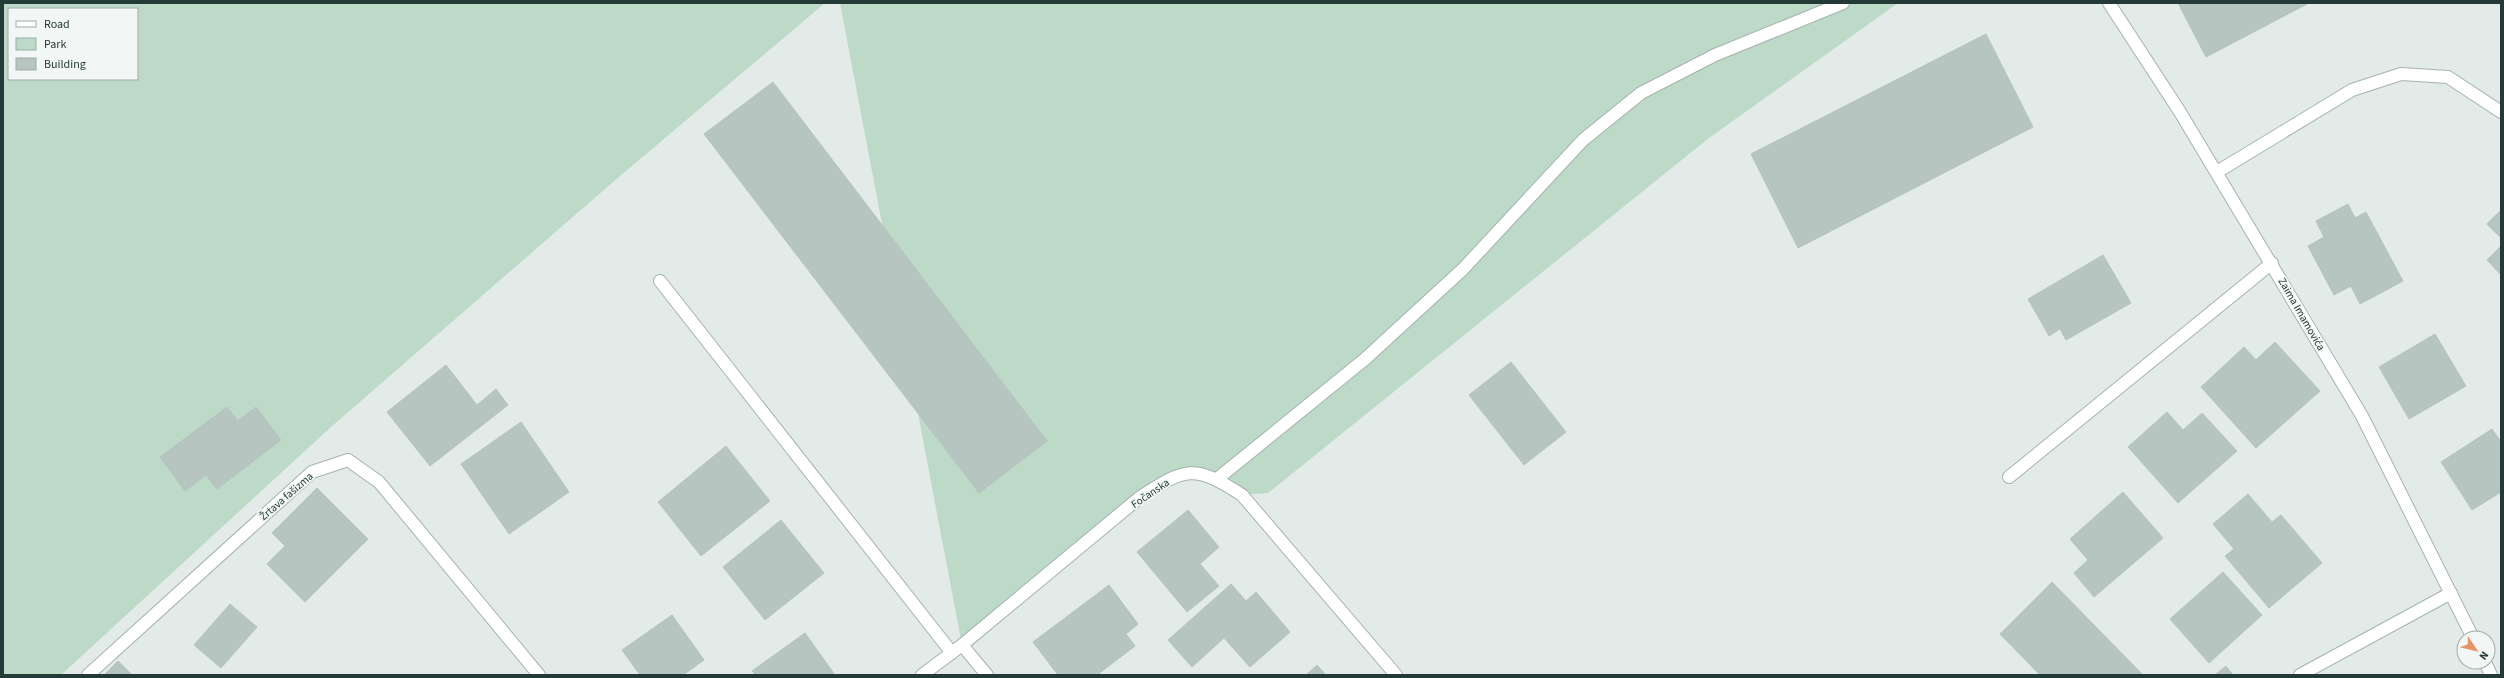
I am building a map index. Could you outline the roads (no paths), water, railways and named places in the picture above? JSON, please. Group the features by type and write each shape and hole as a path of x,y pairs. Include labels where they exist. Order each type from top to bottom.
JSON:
{"street":[{"path":"1217,479 1365,360 1463,269 1583,140 1642,93 1715,55 1843,3"},
{"name":"Zaima Imamovića","path":"2109,3 2272,263 2362,416 2469,630"},
{"path":"2216,172 2352,90 2400,74 2448,78 2501,112"},
{"path":"2009,477 2272,263"},
{"path":"660,281 957,649 988,675"},
{"name":"Žrtava fašizma","path":"88,675 312,472 348,460 379,482 539,675"},
{"name":"Fočanska","path":"922,675 957,649 1151,490 1169,479 1196,472 1217,479 1242,495 1268,523 1396,675"},
{"path":"2300,675 2450,593"}]}
